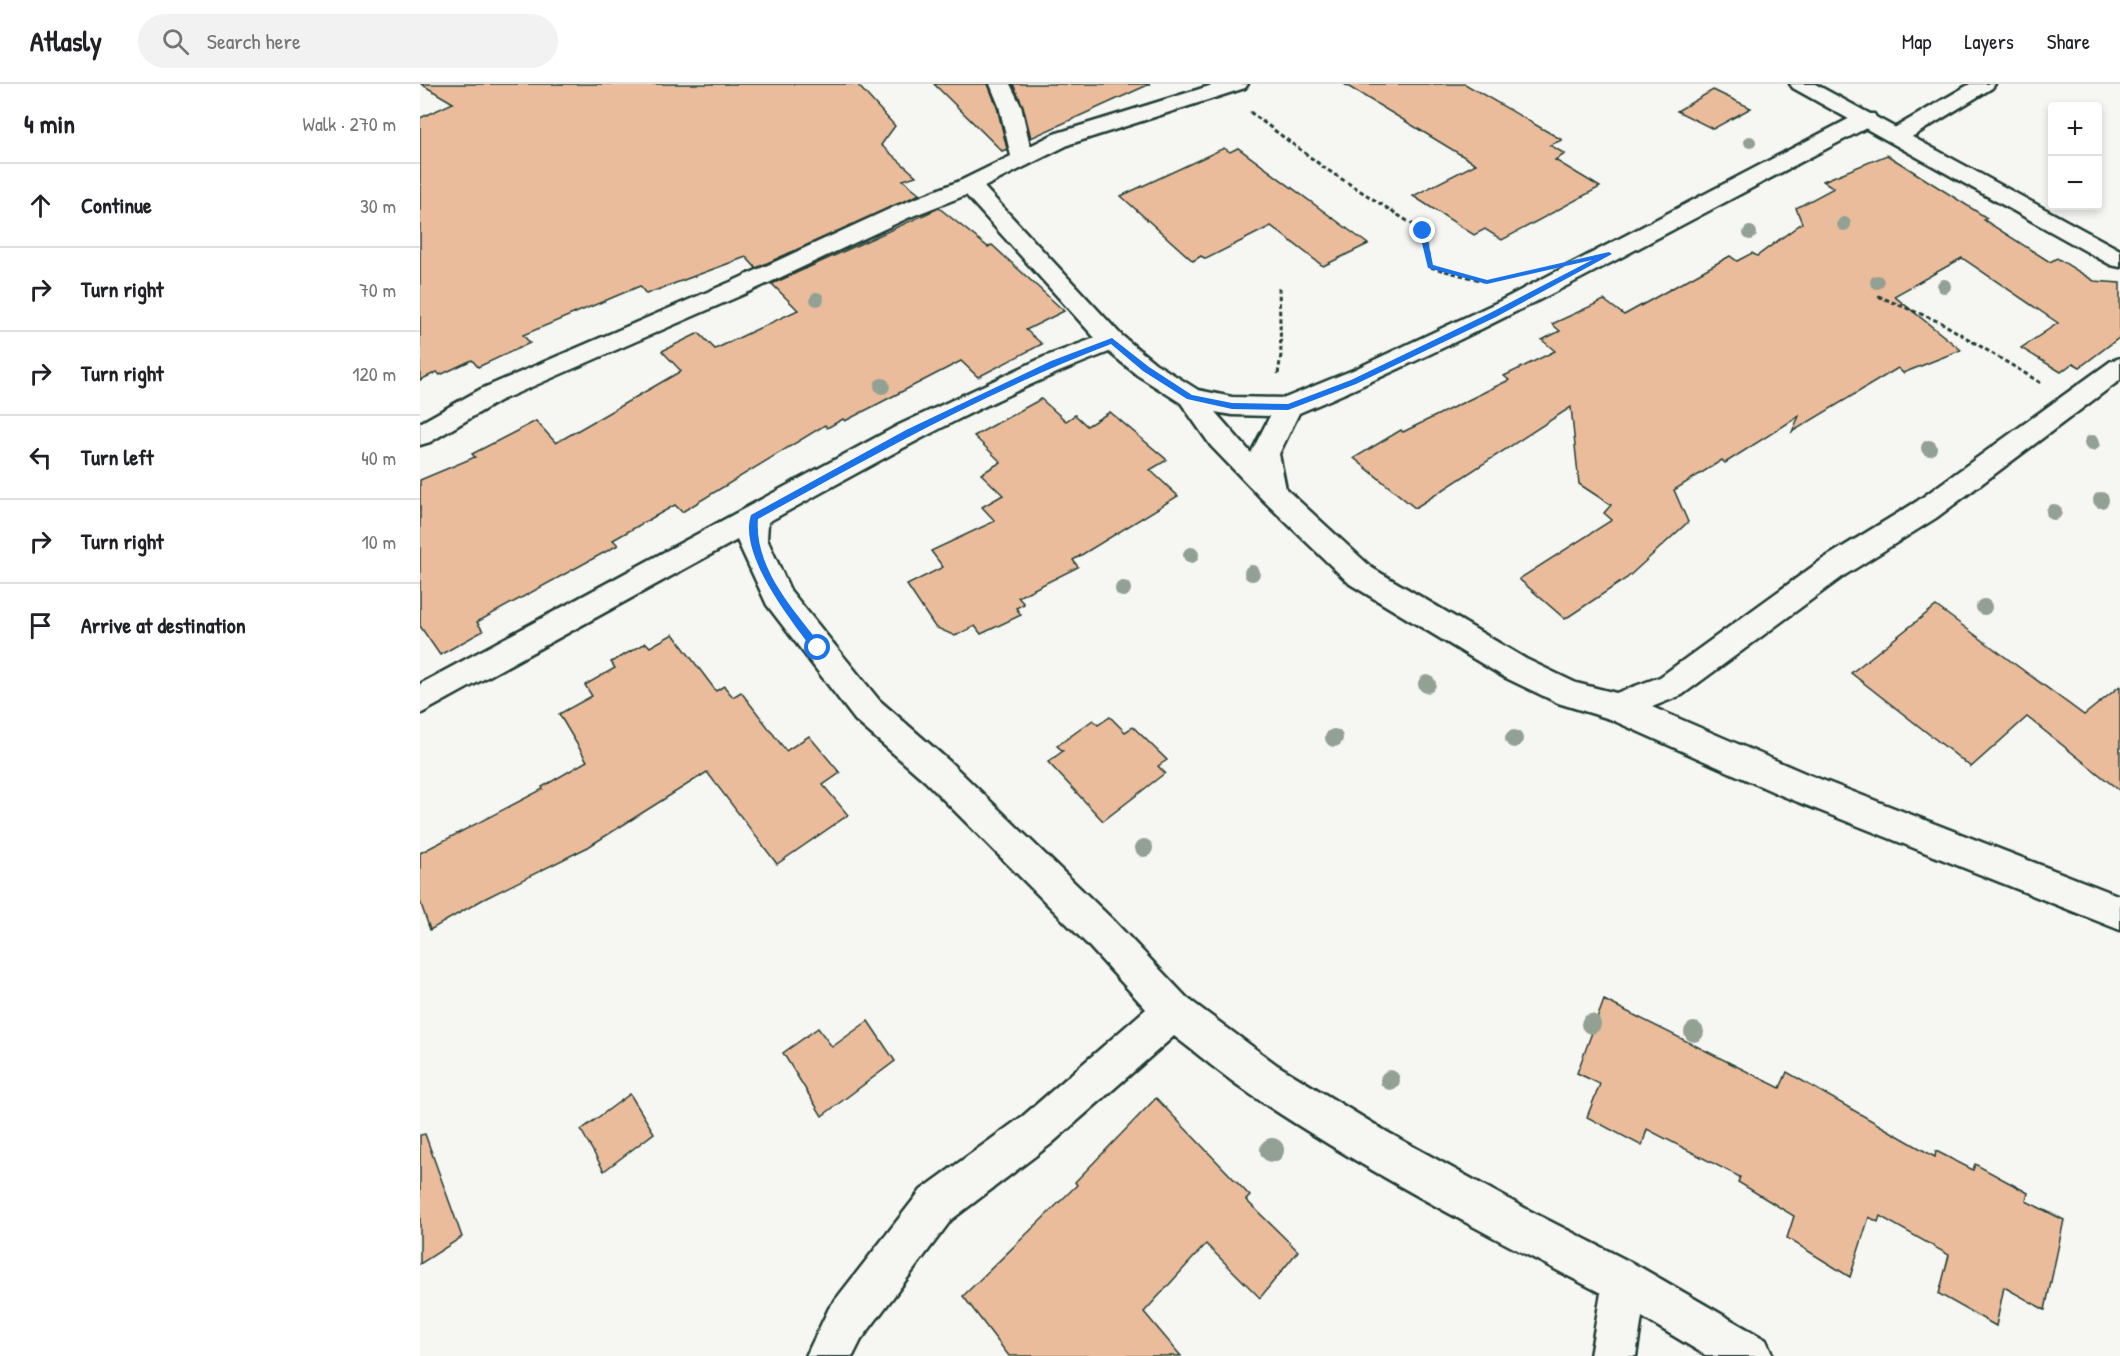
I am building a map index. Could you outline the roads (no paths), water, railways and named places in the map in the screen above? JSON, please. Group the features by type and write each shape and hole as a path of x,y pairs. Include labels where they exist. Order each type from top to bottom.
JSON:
{"street":[{"path":"1000,84 1016,124 1022,157"},
{"path":"1800,84 2120,260"},
{"path":"1897,136 1985,84"},
{"path":"420,435 490,395 732,291 902,212 970,185 1022,157 1081,132 1228,87"},
{"path":"970,185 1112,341 1146,369 1190,397 1232,406 1277,407 1353,382 1493,315 1866,119"},
{"path":"420,700 909,432 1053,363 1112,341"},
{"path":"1617,707 1671,686 1834,567 1926,510 2120,367"},
{"path":"1190,397 1221,439 1273,493 1361,576 1515,669 1569,694 1617,707 1795,785 2120,913"},
{"path":"1273,493 1265,454 1277,407"},
{"path":"754,518 752,539 778,597 867,710 937,771 1100,932 1173,1011 1263,1079 1372,1147 1485,1210 1625,1282 1750,1356"},
{"path":"829,1356 845,1324 936,1204 1037,1130 1173,1011"},
{"path":"1613,1356 1625,1282"}]}
